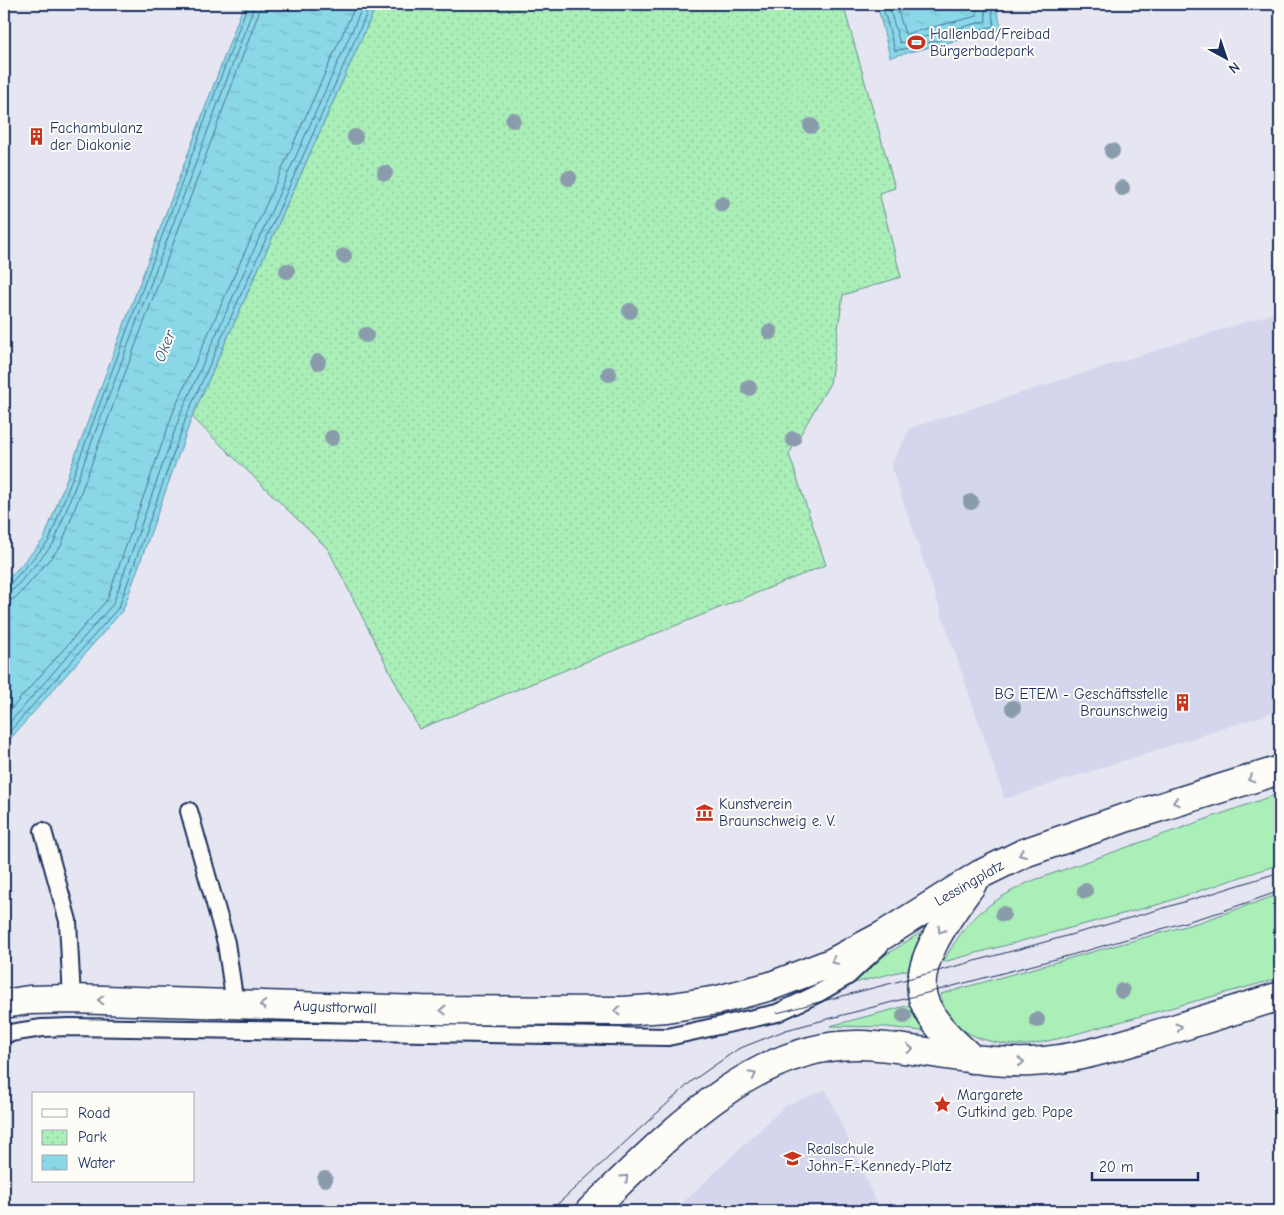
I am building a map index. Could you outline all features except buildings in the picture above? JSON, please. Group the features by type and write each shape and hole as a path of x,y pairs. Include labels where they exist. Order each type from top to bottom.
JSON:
{"main road":[{"name":"Lessingplatz","path":"666,1008 718,1000 802,975 831,964 979,875 1024,853 1122,819 1280,770"},
{"path":"972,1059 931,1016 922,993 925,962 934,940 979,875"},
{"path":"590,1211 678,1128 712,1100 753,1075 795,1056 834,1047 859,1045 922,1050 972,1059 1032,1062 1091,1054 1280,996"},
{"name":"Augusttorwall","path":"4,1004 29,1000 72,999 422,1010 623,1012 666,1008"}],"lane":[{"path":"189,811 226,943 235,1004"},
{"path":"43,831 68,920 72,999"},
{"path":"4,1034 42,1028 70,1028 668,1037 777,1013 817,994 848,976 907,920"}],"shaded area":[{"path":"1280,311 1280,710 1005,799 891,466 910,428"},
{"name":"Realschule John-F.-Kennedy-Platz","path":"826,1090 880,1211 674,1211 786,1105"}],"green space":[{"path":"377,4 843,4 895,188 879,193 901,277 843,295 830,383 789,454 826,565 419,729 328,549 192,417"},
{"path":"1280,793 1280,864 1160,904 943,962 960,934 979,914 1000,898 1029,882"},
{"path":"1280,894 1280,978 1057,1039 1028,1045 1006,1044 980,1038 958,1027 944,1007 941,994 1200,922"},
{"path":"931,926 910,969 834,988"},
{"path":"910,1005 930,1032 887,1027 830,1026"}],"water":[{"name":"Oker","path":"244,4 377,4 192,417 123,610 4,746 4,584 44,539"},
{"name":"Hallenbad/Freibad Bürgerbadepark","path":"877,4 995,4 1002,29 890,57"}],"tram line":[{"path":"777,1013 1092,929 1280,872"},
{"path":"550,1211 692,1081 738,1049 786,1030 1075,954 1220,912 1280,891"}],"place":[{"name":"Hallenbad/Freibad Bürgerbadepark","path":"916,43"},
{"name":"Fachambulanz der Diakonie","path":"36,137"},
{"name":"BG ETEM - Geschäftsstelle Braunschweig","path":"1182,703"},
{"name":"Kunstverein Braunschweig e. V.","path":"705,813"},
{"name":"Margarete Gutkind geb. Pape","path":"943,1104"},
{"name":"Realschule John-F.-Kennedy-Platz","path":"793,1158"}]}
